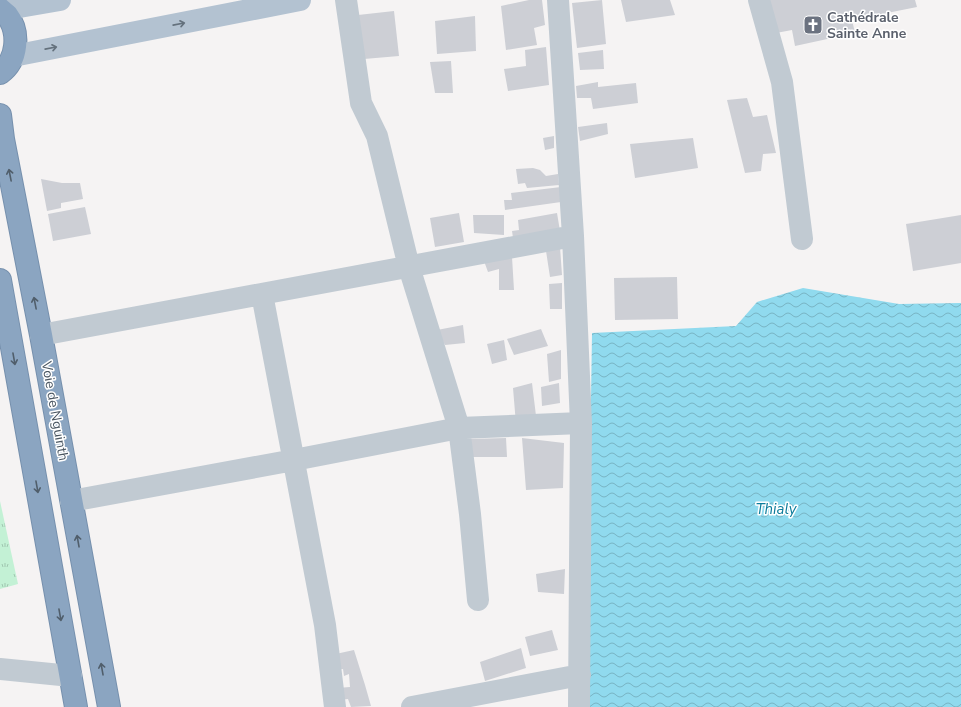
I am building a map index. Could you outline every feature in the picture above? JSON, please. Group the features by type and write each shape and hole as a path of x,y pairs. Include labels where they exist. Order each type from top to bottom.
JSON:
{"highway":[{"path":"0,91 6,66 16,42 14,28 7,15 1,10"},
{"name":"Voie de Nguinth","path":"0,115 3,139 41,335 109,707"},
{"path":"0,280 5,338 76,707"}],"main road":[{"path":"1,10 60,0"},
{"path":"6,66 300,0"}],"street":[{"path":"346,0 360,103 377,136 409,267 459,428 470,514 478,600"},
{"path":"558,0 573,236 581,423 579,707"},
{"path":"759,0 782,82 802,238"},
{"path":"41,335 573,236"},
{"path":"262,294 325,625 335,707"},
{"path":"71,501 459,428 581,423"},
{"path":"0,669 71,676"},
{"path":"412,707 580,675"}],"green space":[{"path":"0,501 18,584 0,589"}],"water":[{"name":"Thialy","path":"803,288 899,304 961,303 961,707 590,707 589,535 592,333 736,326 757,302"}],"building":[{"path":"529,0 542,0 545,25 534,28 537,45 506,50 501,6"},
{"path":"602,0 606,44 577,48 572,3"},
{"path":"621,0 670,0 675,15 626,22"},
{"name":"Cathédrale Sainte Anne","path":"769,0 915,0 917,7 852,20 855,33 795,46 792,30 776,33"},
{"path":"394,11 399,56 364,59 358,15"},
{"path":"475,16 476,51 437,54 435,21"},
{"path":"546,47 549,85 508,91 504,69 526,66 525,50"},
{"path":"603,50 604,69 580,70 578,53"},
{"path":"451,61 453,93 435,93 430,62"},
{"path":"598,82 598,87 636,83 638,103 593,109 591,98 577,98 576,86"},
{"path":"747,98 753,117 767,115 776,153 763,154 761,171 745,173 727,100"},
{"path":"607,123 608,134 580,141 578,127"},
{"path":"554,136 554,148 545,150 543,138"},
{"path":"693,138 698,168 635,178 630,144"},
{"path":"533,168 540,170 546,176 558,174 559,185 527,188 525,183 518,184 516,169"},
{"path":"41,179 62,183 80,183 83,199 61,203 61,208 47,211"},
{"path":"561,187 561,202 505,210 504,200 512,200 511,193"},
{"path":"85,207 91,234 53,241 48,214"},
{"path":"459,213 464,242 435,247 430,218"},
{"path":"557,213 560,231 513,238 512,231 519,230 518,220"},
{"path":"473,215 504,215 504,235 474,233"},
{"path":"961,215 961,263 913,271 906,224"},
{"path":"560,247 562,275 550,277 546,251"},
{"path":"512,257 514,290 499,290 499,269 488,272 484,261"},
{"path":"677,277 678,319 615,320 614,278"},
{"path":"562,283 562,309 550,309 549,284"},
{"path":"463,325 465,343 445,345 437,330"},
{"path":"541,329 548,346 514,355 507,339"},
{"path":"504,340 507,360 492,364 487,344"},
{"path":"561,350 561,379 549,382 547,354"},
{"path":"532,383 537,424 516,424 513,388"},
{"path":"559,383 560,403 542,406 541,387"},
{"path":"506,438 507,457 473,457 470,439"},
{"path":"522,438 564,443 563,488 526,490"},
{"path":"565,569 564,594 538,592 536,574"},
{"path":"552,630 558,650 530,656 525,637"},
{"path":"521,648 526,668 485,681 480,662"},
{"path":"354,650 371,706 351,707 348,699 340,700 337,688 350,687 349,674 344,676 343,669 333,670 331,655"}],"place":[{"name":"Cathédrale Sainte Anne","path":"813,25"}]}
